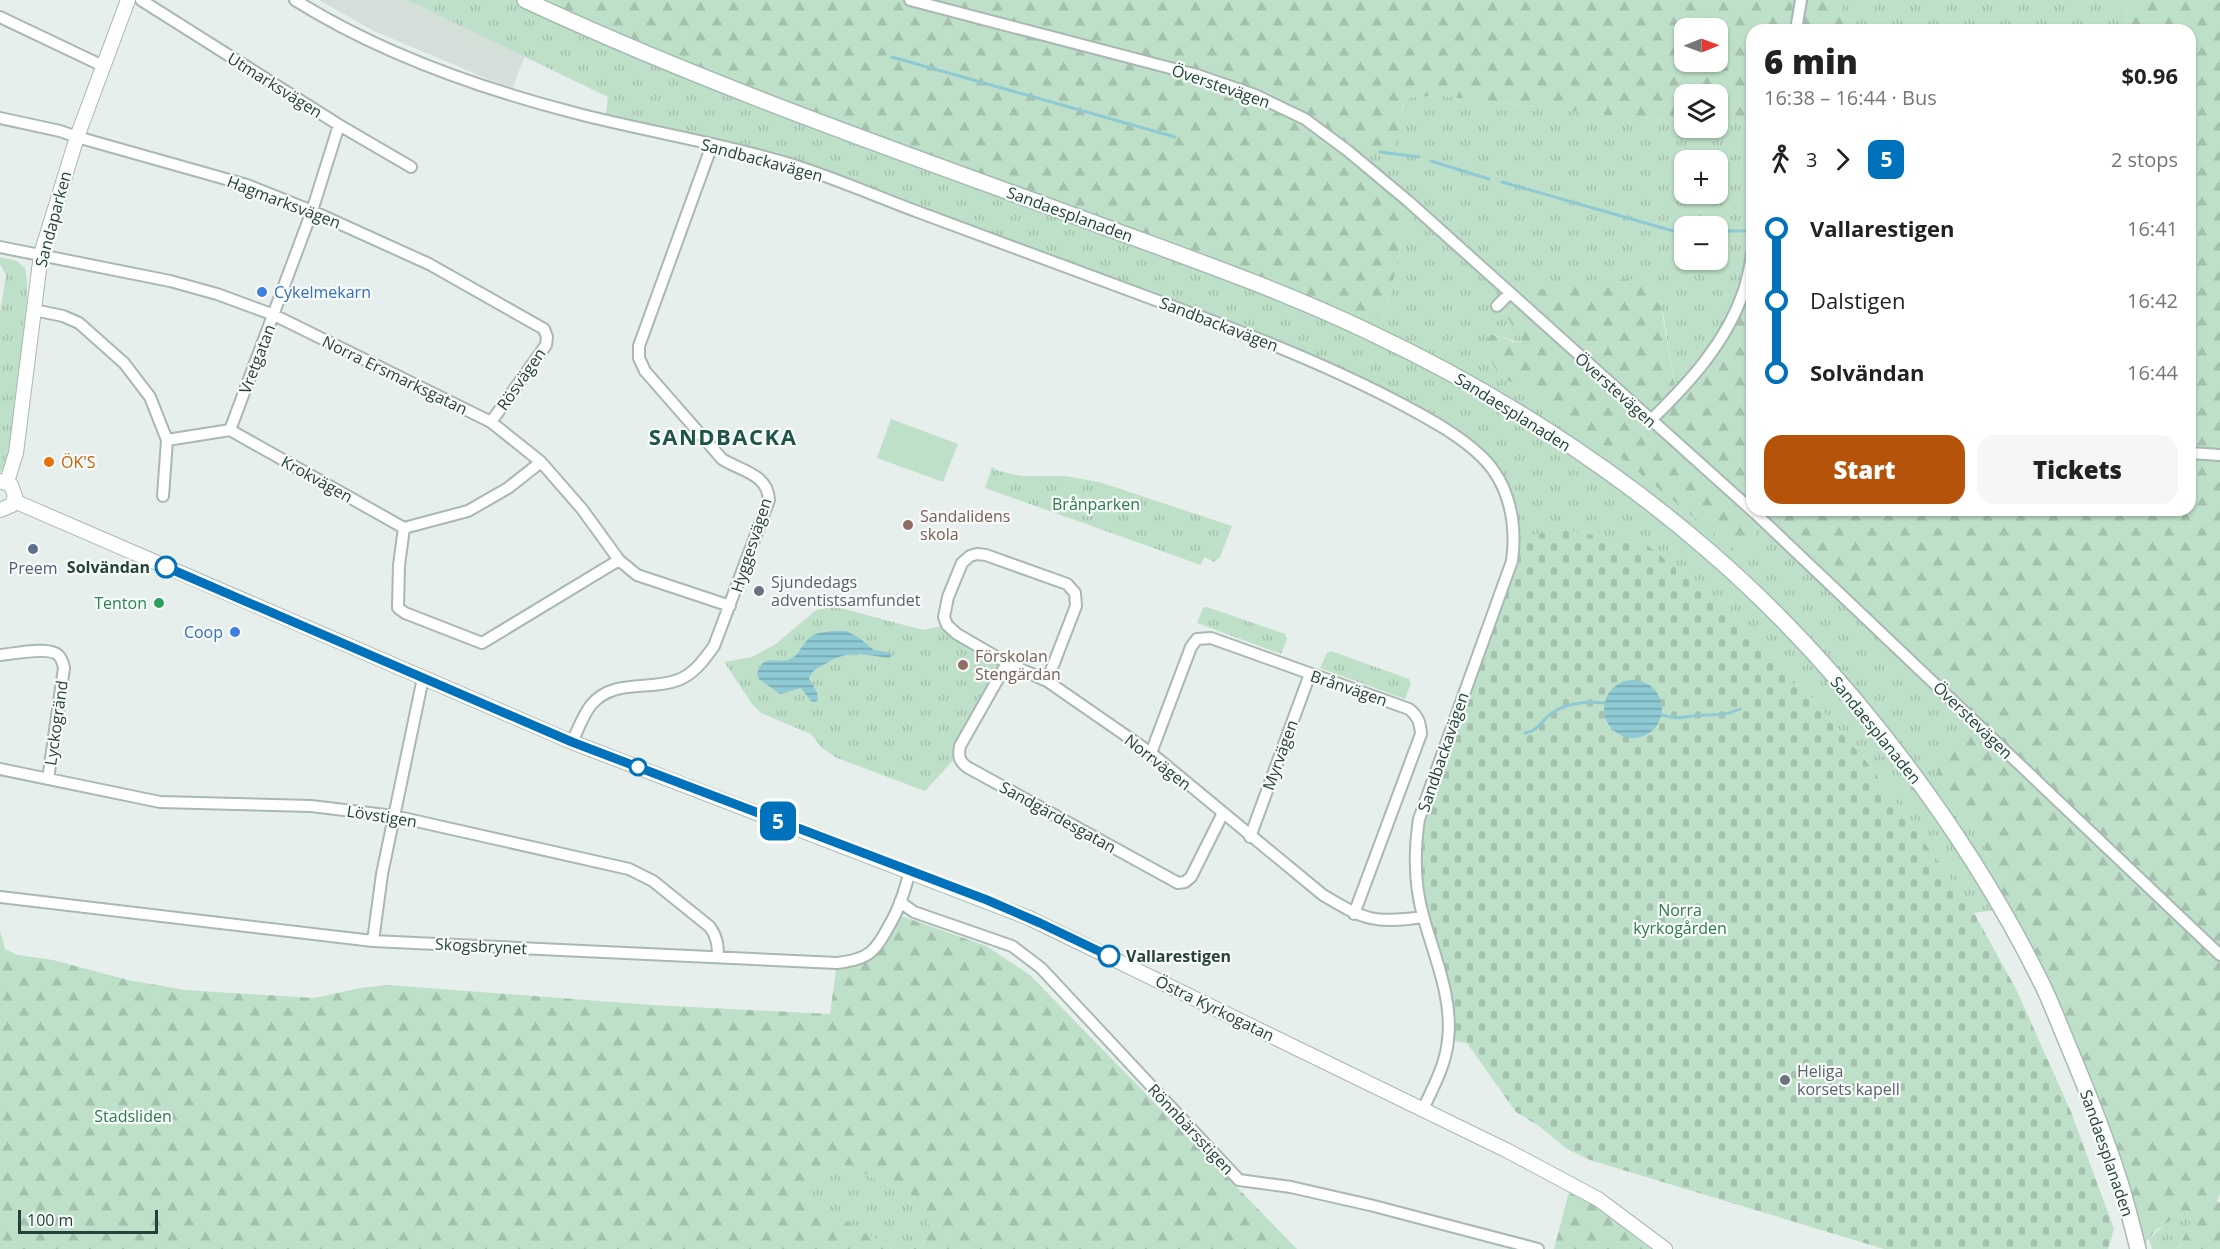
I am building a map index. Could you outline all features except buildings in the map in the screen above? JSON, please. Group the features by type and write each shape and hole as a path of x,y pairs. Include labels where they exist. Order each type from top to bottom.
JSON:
{"main road":[{"name":"Sandaesplanaden","path":"525,0 620,43 750,95 1131,236 1365,329 1444,369 1548,432 1634,490 1712,553 1779,616 1839,682 1899,756 1958,839 2002,909 2045,990 2119,1178 2138,1249"}],"street":[{"name":"Sandaparken","path":"3,481 16,453 41,255 77,137 128,0"},
{"name":"Utmarksvägen","path":"141,0 339,125 411,167"},
{"name":"Sandbackavägen","path":"295,0 364,37 423,64 465,79 579,114 801,168 1246,333 1373,389 1432,421 1482,456 1502,486 1510,506 1515,537 1512,561 1419,819 1415,846 1416,869 1423,917 1447,1002 1448,1040 1442,1062 1423,1109"},
{"name":"Överstevägen","path":"909,0 1197,75 1255,95 1305,119 1408,201 1509,294 1746,501"},
{"path":"1797,24 1801,0"},
{"path":"0,17 103,66"},
{"name":"Hagmarksvägen","path":"0,118 60,131 247,185 312,211 429,264 544,329 546,334"},
{"name":"Vretgatan","path":"230,430 312,211 339,125"},
{"name":"Hyggesvägen","path":"572,742 587,711 597,699 627,686 679,680 697,668 714,646 769,500 769,491 764,481 735,468 722,459 645,371 639,358 639,346 712,146"},
{"name":"Norra Ersmarksgatan","path":"0,247 170,281 217,294 274,315 491,422 541,462 582,509 618,560 638,575 730,606"},
{"path":"1651,420 1694,376 1725,331 1746,285"},
{"path":"1497,306 1509,294"},
{"path":"34,310 63,316 79,324 124,363 150,397 167,440 162,496"},
{"name":"Rösvägen","path":"491,422 546,345 546,334"},
{"path":"167,440 230,430"},
{"name":"Krokvägen","path":"230,430 404,528"},
{"path":"2196,453 2220,455"},
{"path":"541,462 508,488 468,511 404,528 399,565 398,608 416,618 482,643 618,560"},
{"path":"0,510 9,508 14,501 14,490 3,481"},
{"name":"Östra Kyrkogatan","path":"14,501 572,742 987,900 1051,928 1423,1109 1598,1198 1665,1249"},
{"name":"Överstevägen","path":"1763,516 2220,955"},
{"name":"Norrvägen","path":"1047,681 1076,606 1075,593 1067,584 986,555 970,556 962,563 948,597 944,617 947,625 957,634 1007,663 1047,681 1151,753 1323,895 1354,914 1382,921 1423,917"},
{"name":"Brånvägen","path":"1151,753 1191,647 1197,639 1211,638 1409,709 1416,714 1421,734 1354,914"},
{"name":"Lyckogränd","path":"0,655 48,650 58,654 62,661 64,668 48,779"},
{"name":"Sandgärdesgatan","path":"1007,663 960,746 961,762 967,767 1178,883 1185,882 1191,877 1222,813"},
{"name":"Myrvägen","path":"1250,837 1310,674"},
{"path":"373,941 382,874 423,678"},
{"name":"Lövstigen","path":"0,768 160,802 311,806 394,816 629,869 642,874 710,927 718,943 718,957"},
{"name":"Skogsbrynet","path":"0,897 373,941 837,963 853,961 875,949 883,940 900,902 910,871"},
{"name":"Rönnbärsstigen","path":"900,902 914,912 1012,946 1041,968 1239,1180 1292,1187 1538,1249"}],"shaded area":[{"path":"319,0 407,0 525,56 512,89 374,31"}],"green space":[{"path":"407,0 552,0 564,18 1382,313 1391,293 1402,239 1416,209 1348,151 1400,118 1404,102 1412,97 1442,96 1607,115 1674,119 1674,138 1728,138 1728,123 1746,124 1746,271 1725,331 1676,395 1663,313 1525,344 1487,333 1499,375 1566,416 1748,550 1759,524 1988,735 1938,776 1982,840 2002,909 1974,913 1870,766 1801,685 1793,685 1793,678 1763,648 1755,648 1676,576 1515,537 1510,506 1482,456 1347,377 828,178 605,120 608,97"},
{"path":"552,0 1839,0 1843,24 1746,24 1746,124 1728,123 1728,84 1674,84 1674,119 1607,115 1442,96 1412,97 1403,103 1394,154 1349,151 1417,209 1402,239 1391,293 1382,313 1365,329 564,18"},
{"path":"1839,0 2126,0 2127,24 1843,24"},
{"path":"2126,0 2220,0 2220,1194 2217,1201 2220,1203 2220,1249 2178,1249 2191,1221 2186,1210 2156,1230 2140,1249 2119,1177 2002,909 1982,840 1938,776 1937,755 1949,744 1959,737 1987,734 1759,524 1748,550 1737,552 1566,416 1499,375 1491,361 1487,333 1525,343 1507,314 1506,308 1510,295 1596,281 1648,279 1658,289 1676,394 1725,331 1746,271 1746,516 2196,516 2196,24 2127,24"},
{"path":"0,257 17,261 25,268 27,299 11,445 0,473 0,313 6,275 0,264"},
{"path":"891,419 958,444 943,482 877,458"},
{"name":"Brånparken","path":"992,467 999,471 1022,476 1065,476 1099,482 1232,526 1220,557 1214,562 1204,557 1201,565 985,488"},
{"name":"Norra kyrkogården","path":"1568,530 1648,546 1676,568 1676,576 1684,576 1715,603 1716,611 1724,611 1755,640 1755,647 1763,648 1793,678 1793,685 1801,685 1870,766 1974,913 2016,989 2071,1112 2114,1229 2108,1249 1884,1249 1590,1160 1567,1149 1539,1126 1516,1112 1467,1043 1448,1040 1447,1002 1430,938 1415,846 1515,537"},
{"path":"833,606 923,630 947,625 1007,663 959,754 925,791 837,758 822,748 811,734 761,713 752,704 724,662 752,657 776,644 815,611"},
{"path":"1207,607 1285,634 1287,639 1281,654 1197,623 1203,608"},
{"path":"1331,651 1409,679 1411,683 1405,699 1320,668 1327,653"},
{"name":"Stadsliden","path":"896,914 986,946 1030,975 1297,1249 910,1249 923,1245 929,1225 913,1196 838,1162 797,1191 892,1249 0,1249 0,931 5,949 17,955 53,960 128,980 185,990 314,998 360,988 389,985 652,1005 830,1014 837,963 864,956"},
{"path":"838,1162 913,1196 930,1225 923,1245 910,1249 892,1249 796,1191"},
{"path":"1571,1184 1665,1249 1554,1249"},
{"path":"2186,1210 2191,1221 2178,1249 2152,1249 2149,1239 2170,1219"}],"water":[{"path":"846,631 874,650 891,653 891,656 889,658 864,655 841,656 817,668 809,679 817,692 818,700 815,702 811,701 801,688 780,694 759,679 757,674 763,663 792,658 811,637 818,633"},
{"path":"1633,680 1644,682 1654,688 1660,698 1662,709 1660,720 1654,730 1644,736 1633,738 1622,736 1612,730 1606,720 1604,709 1606,698 1612,688 1622,682"}],"waterway":[{"path":"892,57 1175,137"},
{"path":"1380,152 1419,157"},
{"path":"1431,161 1489,179"},
{"path":"1502,182 1674,231"},
{"path":"1728,231 1746,231"},
{"path":"1525,733 1537,728 1558,709 1571,704 1604,703"},
{"path":"1662,715 1680,718 1719,715 1740,709"}],"bus line":[{"name":"5","path":"166,567 572,742 987,900 1109,956"}],"place":[{"name":"Cykelmekarn","path":"262,292"},
{"name":"ÖK'S","path":"49,462"},
{"name":"Sandalidens skola","path":"908,525"},
{"name":"Preem","path":"33,549"},
{"name":"Solvändan","path":"166,567"},
{"name":"Sjundedags adventistsamfundet","path":"759,591"},
{"name":"Tenton","path":"159,603"},
{"name":"Coop","path":"235,632"},
{"name":"Förskolan Stengärdan","path":"963,665"},
{"name":"Vallarestigen","path":"1109,956"},
{"name":"Heliga korsets kapell","path":"1785,1080"}],"district":[{"name":"SANDBACKA","path":"723,436"}]}
